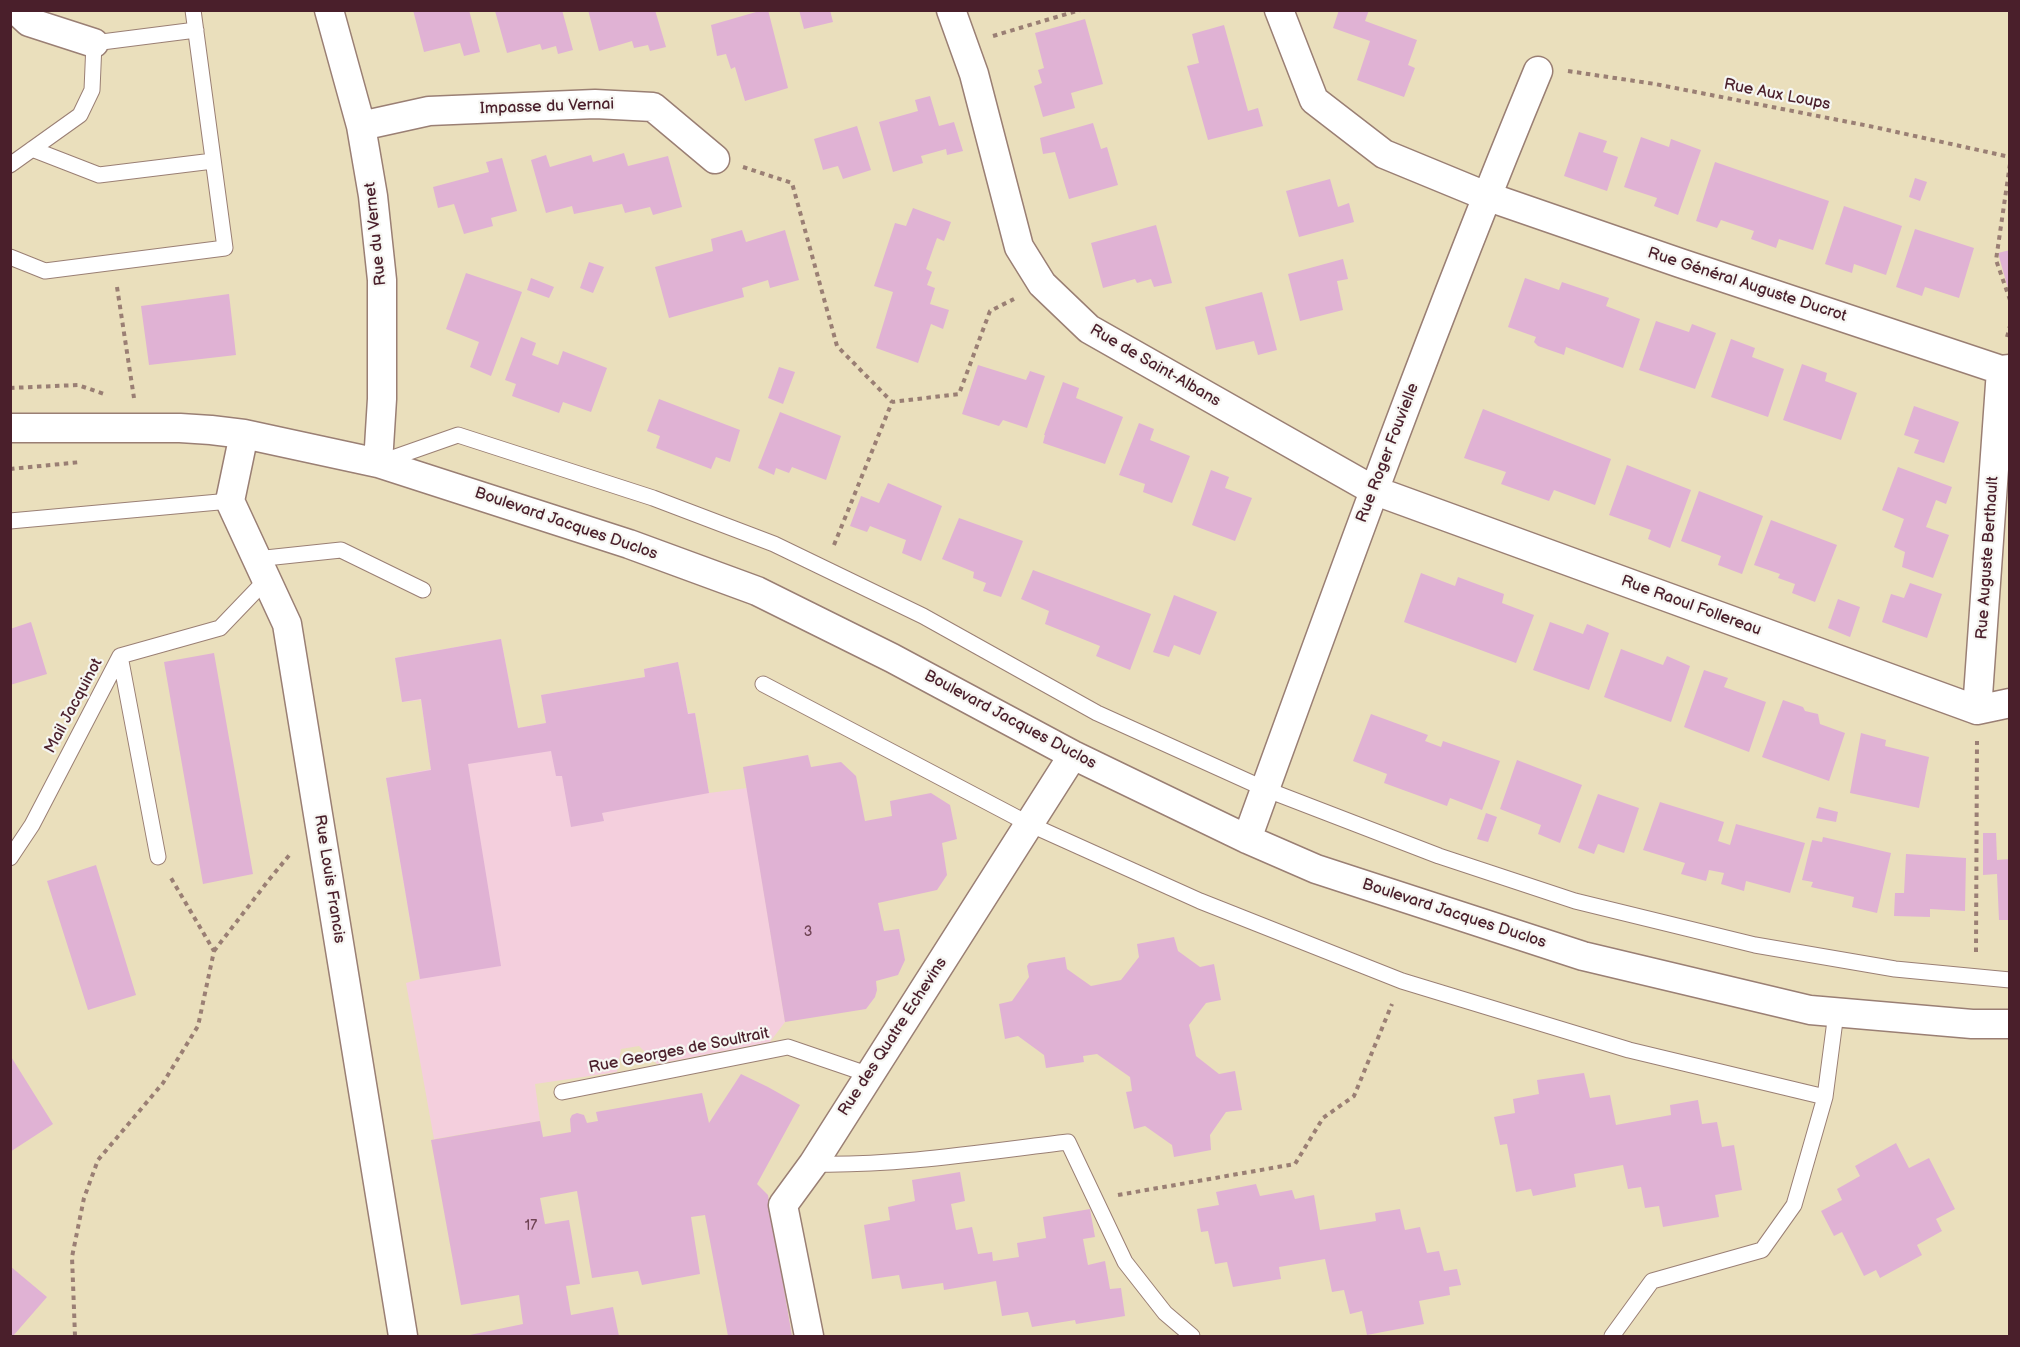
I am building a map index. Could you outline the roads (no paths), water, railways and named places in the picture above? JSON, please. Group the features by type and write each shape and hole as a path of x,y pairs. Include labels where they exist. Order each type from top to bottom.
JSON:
{"street":[{"path":"16,10 28,22 94,43"},
{"name":"Rue du Vernet","path":"329,10 361,126 373,196 382,280 382,399 378,463"},
{"name":"Rue de Saint-Albans","path":"951,10 974,74 1019,247 1042,284 1089,329 1373,490"},
{"name":"Rue Général Auguste Ducrot","path":"1279,10 1314,100 1384,154 1486,196 1691,267 2005,369"},
{"name":"Rue Roger Fouvielle","path":"1247,839 1373,490 1486,196 1538,71"},
{"name":"Impasse du Vernai","path":"361,126 429,111 595,104 653,107 715,159"},
{"name":"Rue Auguste Berthault","path":"1977,710 2005,369"},
{"name":"Boulevard Jacques Duclos","path":"10,428 180,428 244,434 378,463 629,544 757,591 892,658 1073,755 1247,839 1316,869 1583,956 1810,1010 1972,1024 2010,1023"},
{"path":"230,501 244,434"},
{"name":"Rue Raoul Follereau","path":"1373,490 1977,710"},
{"name":"Rue Louis Francis","path":"230,501 287,624 404,1336"},
{"path":"1977,710 2010,703"},
{"name":"Rue des Quatre Echevins","path":"809,1336 783,1205 813,1164 1073,755"}],"lane":[{"path":"10,257 45,271 225,248 193,10"},
{"path":"10,165 80,115 92,90 94,43 196,30"},
{"path":"32,149 99,175 213,161"},
{"path":"378,463 458,435 653,498 774,544 923,616 1097,713 1265,789 1439,856 1575,900 1755,945 1896,969 2010,980"},
{"path":"10,521 230,501"},
{"path":"261,570 341,550 423,590"},
{"name":"Mail Jacquinot","path":"10,858 32,825 120,656 220,628 261,570"},
{"path":"120,656 158,857"},
{"path":"763,684 1029,824 1200,901 1402,981 1629,1050 1825,1097"},
{"path":"1612,1336 1652,1281 1762,1250 1794,1205 1825,1097 1836,1012"},
{"name":"Rue Georges de Soultrait","path":"562,1092 788,1047 870,1075"},
{"path":"813,1164 849,1165 943,1157 1068,1142 1125,1262 1165,1313 1192,1336"}]}
